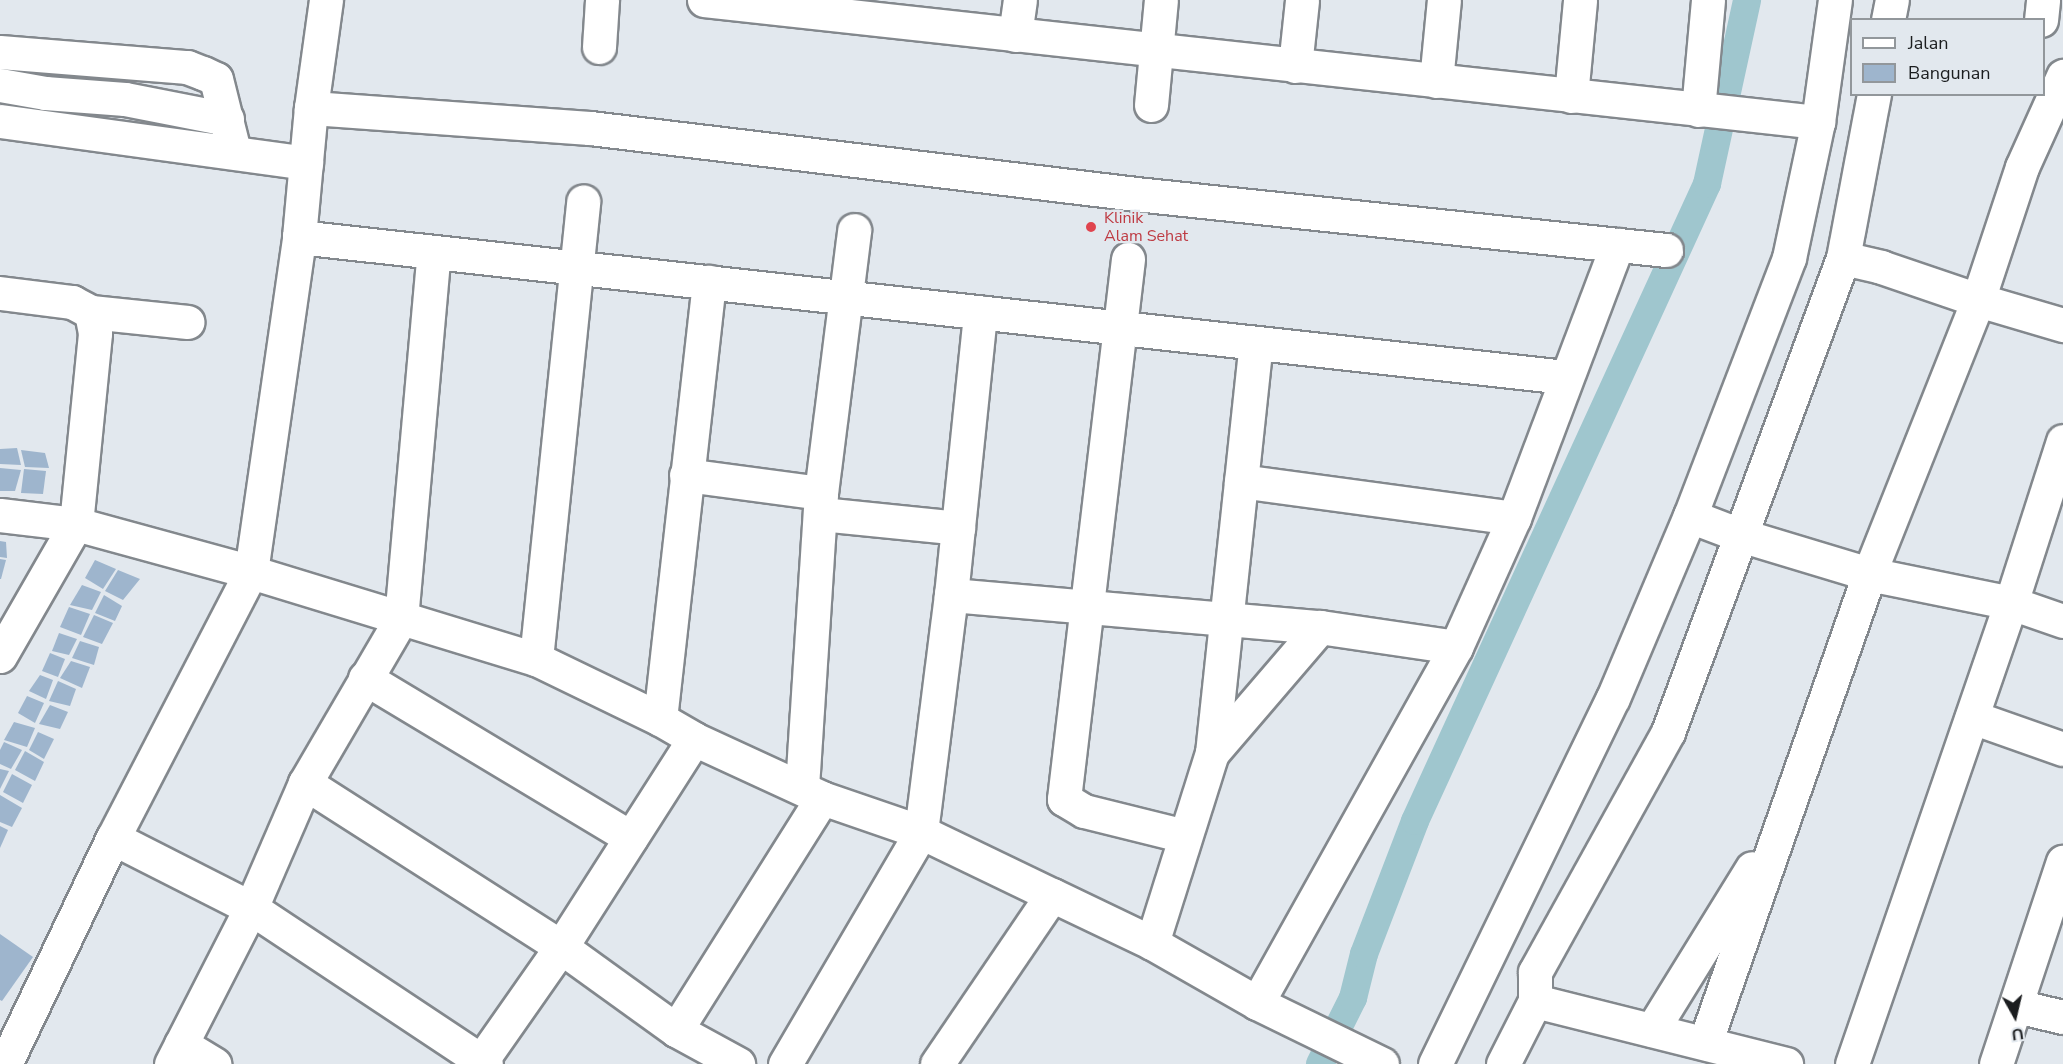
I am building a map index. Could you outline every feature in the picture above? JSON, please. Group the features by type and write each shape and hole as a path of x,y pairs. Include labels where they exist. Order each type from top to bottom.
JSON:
{"street":[{"path":"5,1064 113,838 250,572 299,237 311,108 326,0"},
{"path":"599,47 602,0"},
{"path":"704,0 882,10 1015,35 1818,122"},
{"path":"1015,35 1020,0"},
{"path":"1151,105 1161,0"},
{"path":"1295,66 1302,0"},
{"path":"1436,81 1444,0"},
{"path":"1571,96 1580,0"},
{"path":"1708,0 1714,111"},
{"path":"1435,1064 1613,698 1690,516 1789,258 1818,122 1835,0"},
{"path":"1888,18 1892,0"},
{"path":"2041,18 2043,0"},
{"path":"0,52 187,67 216,79 234,151"},
{"path":"1705,1043 1869,574 1978,300 2022,167 2063,76"},
{"path":"0,85 45,93 124,99 227,119"},
{"path":"1503,1064 1535,1001 1535,972 1668,732 1843,258 1874,96"},
{"path":"2022,167 2031,96"},
{"path":"311,108 590,128 1102,190 1666,250"},
{"path":"0,121 234,151 306,163"},
{"path":"536,659 583,201"},
{"path":"676,1030 812,793 821,504 854,230"},
{"path":"299,237 1565,377"},
{"path":"1257,1003 1456,647 1514,518 1565,377 1617,245"},
{"path":"214,1064 176,1054 251,908 305,783 401,619 434,252"},
{"path":"1843,258 1881,267 1978,300 2063,325"},
{"path":"1128,259 1064,799 1084,811 1185,836"},
{"path":"660,719 709,282"},
{"path":"0,293 72,302 91,312 187,322"},
{"path":"0,654 76,524 95,333 91,312"},
{"path":"785,1064 921,832 951,595 980,312"},
{"path":"1152,943 1212,753 1256,343"},
{"path":"1852,1064 2011,603 2063,441"},
{"path":"686,475 821,504 958,528"},
{"path":"1241,481 1514,518"},
{"path":"0,515 76,524 250,572 536,659 660,719 694,739 812,793 921,832 1152,943 1257,1003 1304,1027 1352,1047 1382,1064"},
{"path":"1690,516 1740,535 1869,574 2011,603 2063,621"},
{"path":"951,595 1320,627 1456,647"},
{"path":"1212,753 1320,627"},
{"path":"365,678 631,838"},
{"path":"1972,717 2063,749"},
{"path":"113,838 251,908 482,1063 561,947 694,739"},
{"path":"305,783 561,947 676,1030 738,1064"},
{"path":"1652,1030 1785,815"},
{"path":"1996,1064 2061,874"},
{"path":"937,1064 1052,895"},
{"path":"1535,1001 1786,1064"},
{"path":"2016,1006 2063,1017"}],"building":[{"path":"17,448 21,465 0,464 0,449"},
{"path":"21,450 45,453 49,468 25,467"},
{"path":"0,468 21,470 15,491 0,491"},
{"path":"24,469 46,471 43,494 21,493"},
{"path":"0,541 6,542 7,558 0,557"},
{"path":"0,559 6,560 1,579 0,579"},
{"path":"95,560 116,569 103,589 85,578"},
{"path":"118,570 140,579 123,600 105,591"},
{"path":"82,585 101,592 92,610 70,605"},
{"path":"104,595 122,606 115,621 95,613"},
{"path":"69,607 90,614 81,635 60,627"},
{"path":"94,615 113,623 102,644 83,637"},
{"path":"59,633 77,639 69,655 52,651"},
{"path":"80,641 99,647 94,665 72,658"},
{"path":"50,653 65,659 58,677 42,671"},
{"path":"71,661 90,667 82,688 60,678"},
{"path":"40,675 53,680 46,699 29,691"},
{"path":"58,681 76,689 70,706 49,701"},
{"path":"27,696 44,703 35,723 18,713"},
{"path":"50,705 68,712 60,729 39,724"},
{"path":"14,722 35,728 27,747 4,740"},
{"path":"38,732 54,739 44,759 29,750"},
{"path":"4,742 22,750 11,769 0,764 0,750"},
{"path":"25,751 44,762 35,781 15,770"},
{"path":"0,769 9,771 0,789"},
{"path":"12,774 32,785 23,803 3,792"},
{"path":"0,795 22,808 12,827 0,822"},
{"path":"0,826 8,830 0,848"},
{"path":"0,934 33,957 2,1001 0,1000"}],"waterway":[{"path":"1320,1064 1353,998 1364,954 1415,821 1707,184 1747,0"}],"place":[{"name":"Klinik Alam Sehat","path":"1091,227"}]}
